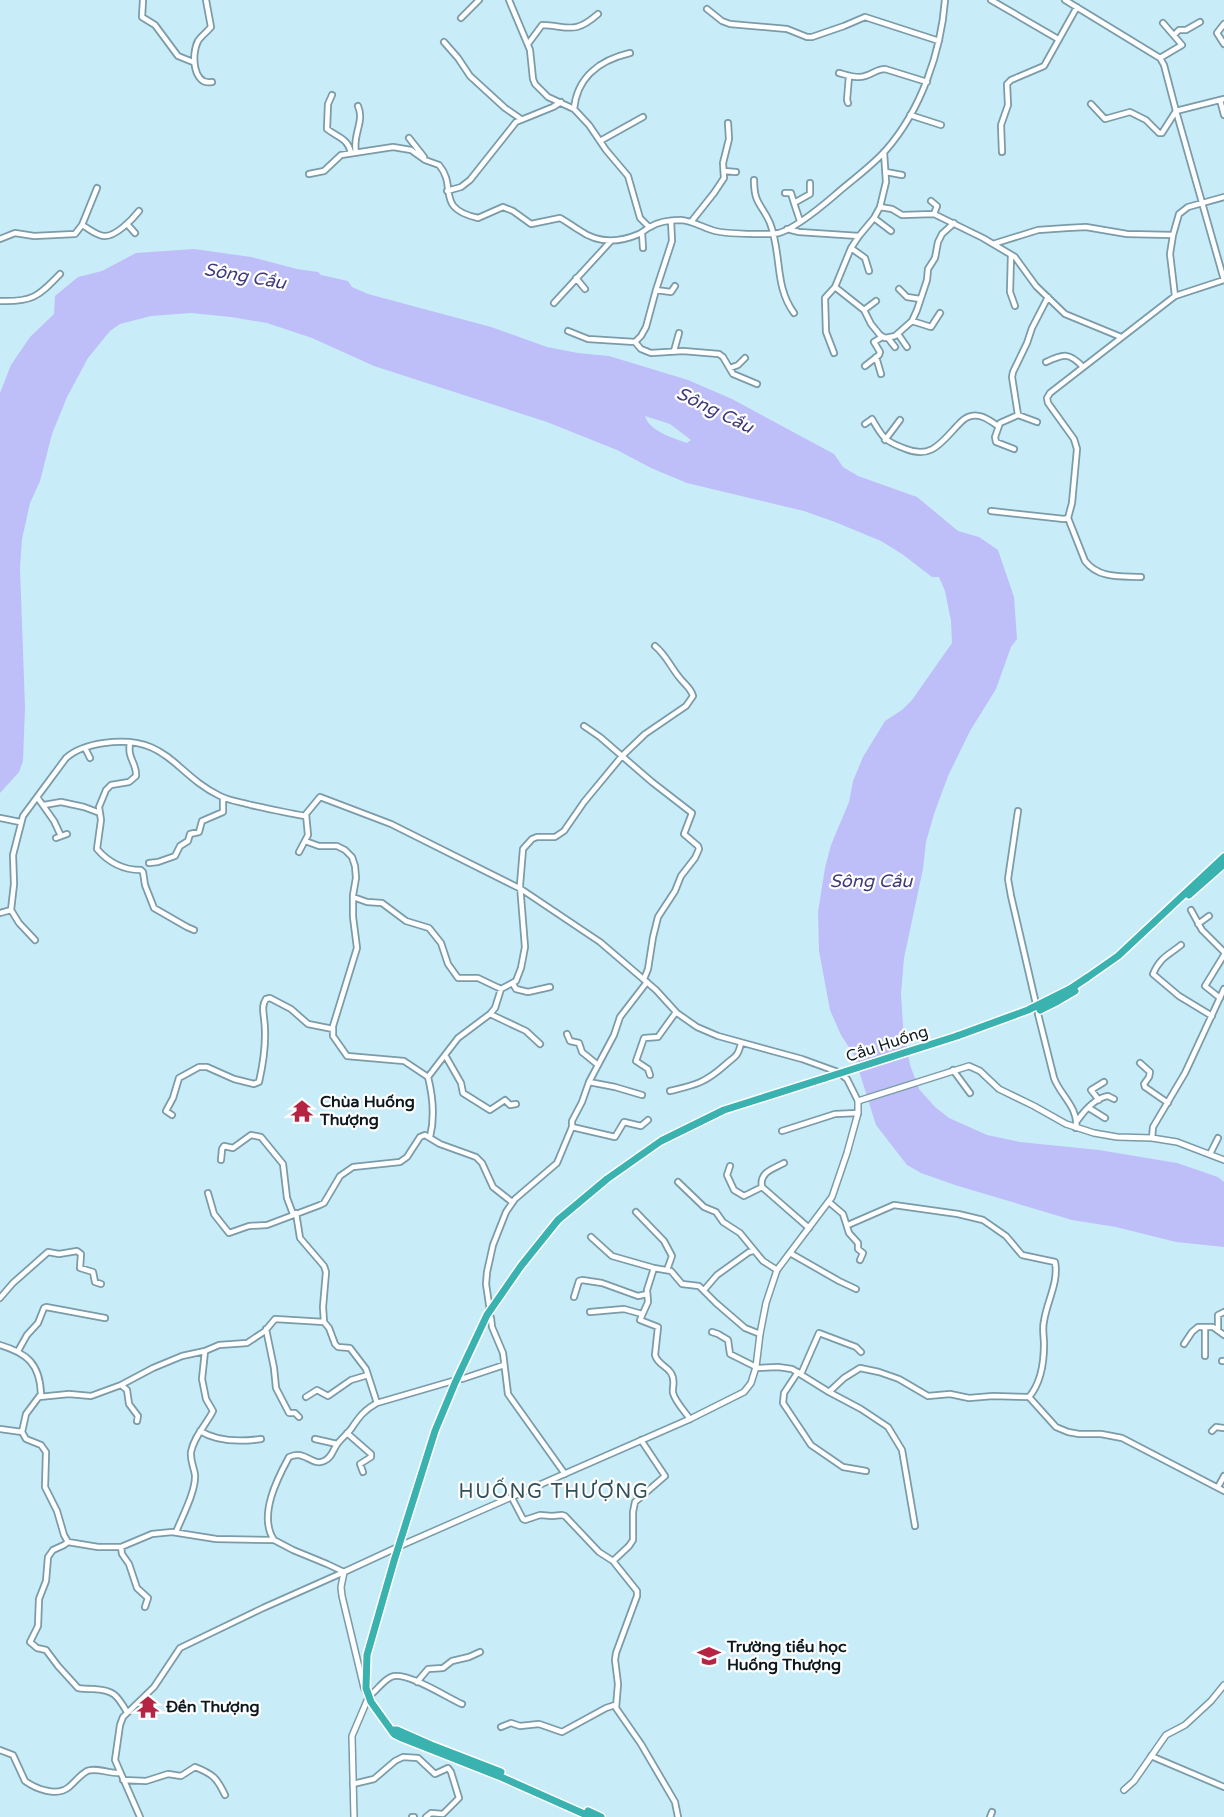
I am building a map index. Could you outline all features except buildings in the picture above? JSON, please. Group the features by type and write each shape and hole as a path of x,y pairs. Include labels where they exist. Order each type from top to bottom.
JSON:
{"highway":[{"path":"958,1038 1028,1010 1070,989 1088,977 1118,956 1224,857"},
{"path":"958,1038 1034,1012 1078,989 1121,959 1224,864"},
{"name":"Cầu Huống","path":"369,1696 366,1680 368,1662 400,1546 459,1380 490,1314 558,1220 607,1179 661,1141 724,1110 958,1038"},
{"path":"369,1696 382,1720 394,1734 418,1746 501,1777 591,1817"},
{"path":"392,1731 397,1730 470,1759 601,1817"}],"street":[{"path":"142,0 142,17 155,25 178,56 193,62"},
{"path":"206,0 211,27 197,43 193,62 202,81 212,82"},
{"path":"461,18 478,0"},
{"path":"509,0 528,44 535,84 548,97 573,109 589,125 628,176 640,218 649,227"},
{"path":"309,174 324,171 338,156 399,147 411,150 442,168 446,176 449,198 454,207 473,217 481,218 503,207 531,224 560,218 581,232 610,242 642,233 649,227 671,221 692,222 723,232 773,234 787,230 829,200 884,152 901,130 927,82 944,23 945,0"},
{"path":"991,0 1058,39"},
{"path":"1065,0 1160,58 1164,65 1224,280 1175,296 1050,393 1047,398 1048,403 1074,438 1077,449 1072,503 1068,518 1082,553 1095,571 1108,575 1141,577"},
{"path":"1002,152 1001,125 1008,105 1007,84 1011,80 1044,66 1077,7"},
{"path":"707,9 722,21 730,24 787,28 807,37 844,27 866,17 939,41"},
{"path":"528,44 542,25 573,29 598,14"},
{"path":"1174,35 1179,30 1186,30 1200,22"},
{"path":"1160,58 1182,45 1163,23"},
{"path":"1224,24 1217,33 1224,44"},
{"path":"444,42 467,73 505,108 521,119"},
{"path":"573,109 578,90 587,75 604,62 630,53"},
{"path":"839,73 849,76 865,76 881,68 927,82"},
{"path":"848,103 849,76"},
{"path":"332,95 328,104 327,129 345,140 354,152"},
{"path":"1091,104 1105,119 1130,112 1146,120 1159,133 1162,133 1176,111 1222,99 1224,115"},
{"path":"447,191 461,187 470,180 516,122 561,102"},
{"path":"354,152 361,117 358,106"},
{"path":"910,114 941,125"},
{"path":"600,141 642,117"},
{"path":"692,222 721,183 729,139 728,123"},
{"path":"409,138 425,160"},
{"path":"834,353 826,332 825,301 827,295 835,287 851,248 880,207 885,191 884,152"},
{"path":"724,171 736,172"},
{"path":"885,172 902,175"},
{"path":"754,180 757,203 767,217 773,234 782,290 794,313"},
{"path":"794,203 810,194 810,183"},
{"path":"0,238 15,233 34,236 73,235 82,225 97,188"},
{"path":"785,193 791,193 800,221"},
{"path":"1175,296 1170,261 1173,235 1179,214 1188,207 1224,196"},
{"path":"931,201 937,206 934,214"},
{"path":"880,207 892,209 902,215 934,214 993,244 1011,255 1065,314 1121,337"},
{"path":"82,225 104,236 128,224 139,212"},
{"path":"874,218 891,231"},
{"path":"635,342 646,327 672,241 671,221"},
{"path":"835,287 864,310 882,337 888,338 898,334 912,321 927,280 928,269 935,258 938,242 942,234 954,223"},
{"path":"128,224 135,233"},
{"path":"993,244 1038,230 1086,227 1137,235 1173,235"},
{"path":"787,230 859,236"},
{"path":"642,233 643,248"},
{"path":"554,303 610,242"},
{"path":"851,248 865,258 869,271"},
{"path":"1011,255 1010,292 1015,306"},
{"path":"0,301 19,302 31,298 60,274"},
{"path":"576,278 585,289"},
{"path":"656,290 669,293 675,286"},
{"path":"899,289 907,297 920,299"},
{"path":"1018,415 1013,372 1048,297"},
{"path":"864,310 876,302"},
{"path":"912,321 932,327 940,313"},
{"path":"568,331 588,339 635,342 641,349 651,353 674,351 719,354 733,374 757,384"},
{"path":"674,351 679,333"},
{"path":"898,334 907,347"},
{"path":"866,366 880,352 874,342 882,337"},
{"path":"888,338 895,347"},
{"path":"1046,362 1064,355 1075,358 1083,367"},
{"path":"876,357 881,374"},
{"path":"730,368 738,365 745,358"},
{"path":"1014,449 996,442 998,426 1005,420 1018,415 1037,422"},
{"path":"864,424 873,420 885,440 921,453 936,447 968,417 979,416 998,426"},
{"path":"885,440 900,420"},
{"path":"991,511 1068,518"},
{"path":"353,897 367,902 382,903 406,921 426,927 442,945 448,964 455,975 460,978 482,980 501,989 513,984 520,972 525,947 521,854 525,845 537,837 555,837 564,831 584,802 622,756 645,735 686,706 693,696 690,688 678,675 664,653 655,646"},
{"path":"565,1474 506,1390 502,1349 492,1327 486,1284 489,1260 499,1228 512,1202 557,1163 572,1127 572,1121 589,1082 614,1035 620,1017 646,981 658,917 699,849 684,834 692,813 600,736 584,726"},
{"path":"35,939 19,923 11,910 14,884 13,855 20,822 66,758 74,752 114,742 142,744 158,749 196,780 223,798 305,816"},
{"path":"130,742 129,753 136,776 126,783 109,786 99,807 101,820 98,850 111,863 131,870 141,870 154,908 194,930"},
{"path":"85,748 90,758"},
{"path":"37,796 54,821 58,837 67,834"},
{"path":"140,1817 120,1773 115,1755 120,1725 127,1712 154,1687 180,1648 262,1608 690,1419 744,1392 751,1383 756,1367 766,1303 777,1270 829,1202 837,1184 860,1101 847,1079 838,1072 792,1056 718,1036 697,1027 676,1012 646,981 585,931 521,889 391,824 322,796 305,816 308,834 299,852"},
{"path":"149,863 175,856 180,846 189,840 190,834 199,832 202,821 223,812 223,798"},
{"path":"44,805 61,802 100,813"},
{"path":"1018,811 1008,879 1036,1004"},
{"path":"0,818 20,822"},
{"path":"305,841 319,846 337,846 349,853 354,862 356,874 353,897 357,948 333,1029 333,1036 347,1056 404,1061 428,1077 433,1122 430,1137"},
{"path":"0,913 11,910"},
{"path":"1191,910 1202,930 1224,954 1205,986 1222,997"},
{"path":"1198,924 1209,916"},
{"path":"1181,945 1165,955 1153,974 1179,996 1212,1016"},
{"path":"513,984 516,989 528,992 550,987"},
{"path":"428,1077 458,1038 490,1014 497,1004 501,989"},
{"path":"1152,1138 1153,1127 1185,1073 1224,989"},
{"path":"172,1115 166,1111 179,1078 199,1066 207,1067 234,1079 256,1084 259,1082 264,1060 266,1034 263,1007 266,999 270,998 291,1009 308,1024 333,1029"},
{"path":"650,1075 648,1070 636,1061 644,1038 658,1037 676,1012"},
{"path":"490,1014 526,1031 540,1044"},
{"path":"1038,1014 1054,1078 1058,1088 1076,1114 1077,1125"},
{"path":"567,1034 570,1041 579,1043 582,1052 598,1065"},
{"path":"670,1091 708,1080 737,1057 741,1043"},
{"path":"445,1055 465,1095 490,1110 506,1100 510,1105 516,1104"},
{"path":"1140,1063 1150,1072 1144,1084 1145,1087 1168,1103"},
{"path":"860,1101 965,1066 973,1067 999,1089 1056,1119 1094,1133 1177,1142 1224,1160"},
{"path":"953,1071 970,1093"},
{"path":"589,1082 642,1095"},
{"path":"1098,1100 1091,1090 1104,1082"},
{"path":"1077,1125 1098,1100 1106,1095 1114,1100"},
{"path":"1089,1108 1105,1118"},
{"path":"783,1131 821,1117 841,1113 858,1113"},
{"path":"572,1127 615,1137 624,1122 641,1126 648,1120"},
{"path":"221,1160 224,1146 233,1148 251,1135 261,1137 283,1164 288,1200 300,1238 324,1266 326,1272 322,1307 324,1322 329,1328 334,1344 338,1347 350,1348 366,1369 377,1403"},
{"path":"208,1192 214,1214 229,1233 249,1226 267,1225 324,1203 338,1178 352,1167 400,1162 407,1157 420,1137 425,1135 440,1144 476,1156 482,1163 493,1187 512,1202"},
{"path":"1210,1154 1218,1138"},
{"path":"784,1163 764,1175 761,1181 762,1187 809,1228"},
{"path":"730,1166 727,1175 735,1192 746,1195 762,1187"},
{"path":"678,1182 704,1207 716,1212 723,1222 740,1233 753,1251 777,1270"},
{"path":"829,1202 841,1211 848,1225 849,1235 858,1243 858,1249 862,1254 860,1260"},
{"path":"848,1225 894,1205 958,1214 984,1220 1006,1236 1022,1255 1056,1262 1056,1278 1043,1323 1044,1346 1041,1370 1038,1382 1029,1397"},
{"path":"636,1212 664,1240 672,1256 667,1270"},
{"path":"591,1237 612,1256 667,1270 674,1274 682,1284 696,1285 745,1328 760,1334"},
{"path":"0,1298 13,1282 48,1252 59,1254 77,1251 81,1254 80,1268 93,1272 95,1282 101,1284"},
{"path":"704,1290 717,1275 753,1251"},
{"path":"790,1253 856,1289"},
{"path":"654,1268 647,1294 648,1302 641,1322 658,1328 656,1359 672,1375 674,1394 690,1419"},
{"path":"574,1297 579,1281 582,1280 600,1283 638,1296 647,1294"},
{"path":"18,1352 46,1307 105,1318"},
{"path":"590,1312 607,1312 618,1309 642,1314"},
{"path":"1218,1330 1218,1315 1224,1312"},
{"path":"39,1397 69,1394 91,1396 121,1385 169,1360 219,1345 247,1344 266,1329 272,1321 279,1318 324,1322"},
{"path":"1205,1327 1205,1356"},
{"path":"1184,1344 1195,1328 1205,1327 1218,1330 1224,1335"},
{"path":"266,1329 276,1388 289,1413 295,1413 299,1417"},
{"path":"712,1332 728,1340 729,1352 732,1356 756,1367 778,1367 800,1373 890,1429 902,1450 915,1526"},
{"path":"861,1352 856,1347 819,1333 800,1373 784,1393 783,1403 811,1445 843,1467 866,1471"},
{"path":"0,1345 18,1352 32,1361 36,1368 41,1389 39,1397 26,1414 22,1432 26,1439 41,1445 46,1452 45,1487 57,1511 68,1542"},
{"path":"176,1532 193,1488 195,1476 191,1453 200,1431 213,1411 206,1399 202,1379 205,1351"},
{"path":"274,1540 268,1527 271,1496 289,1456 302,1454 321,1463 328,1459 359,1416 377,1403 504,1365"},
{"path":"830,1392 844,1378 860,1368 899,1379 928,1396 950,1394 969,1398 1029,1397 1056,1426 1068,1432 1122,1438 1224,1491"},
{"path":"306,1397 317,1390 328,1396 351,1380 368,1375"},
{"path":"121,1385 127,1390 129,1404 138,1416 137,1421"},
{"path":"1212,1431 1216,1427 1224,1428"},
{"path":"0,1429 22,1432"},
{"path":"200,1431 216,1439 248,1441 261,1439"},
{"path":"347,1433 372,1454 360,1464 363,1472"},
{"path":"315,1439 337,1444"},
{"path":"613,1561 633,1540 635,1502 665,1476 641,1440"},
{"path":"1218,1487 1224,1476"},
{"path":"512,1498 525,1520 543,1515 565,1516 599,1552 613,1561 638,1594 616,1653 618,1684 615,1705 675,1802 678,1817"},
{"path":"127,1712 113,1692 78,1688 46,1650 37,1648 30,1642 38,1626 39,1599 46,1581 48,1557 53,1550 68,1542 98,1547 121,1547 152,1534 176,1532 216,1539 274,1540 344,1572"},
{"path":"121,1547 137,1588 148,1598 145,1607"},
{"path":"344,1572 342,1596 364,1688 369,1696"},
{"path":"417,1682 428,1669 443,1668 452,1661 480,1652"},
{"path":"354,1817 351,1736 369,1696 395,1675 417,1682 462,1704"},
{"path":"1124,1790 1134,1781 1166,1735 1185,1725 1211,1701 1224,1684"},
{"path":"501,1727 511,1723 520,1726 539,1724 562,1732 615,1705"},
{"path":"0,1750 13,1755 22,1776 28,1783 50,1791 56,1792 68,1788 89,1770 120,1773"},
{"path":"1151,1756 1224,1787"},
{"path":"353,1784 374,1779 403,1757 418,1758 435,1774 448,1768 452,1772 459,1798 441,1815 432,1813 426,1817"},
{"path":"123,1780 146,1781 168,1774 181,1776 195,1767 214,1776 225,1796"}],"water":[{"name":"Sông Cầu","path":"194,249 251,257 318,272 321,275 348,281 352,287 368,294 491,327 547,347 609,356 688,380 732,399 834,454 843,467 858,476 917,497 958,531 979,537 998,550 1014,597 1017,639 1011,647 996,689 970,731 948,776 926,842 923,869 904,958 901,994 903,1026 910,1065 919,1089 935,1107 949,1118 987,1135 1020,1142 1099,1150 1177,1163 1218,1177 1224,1182 1224,1247 1176,1242 1116,1227 1072,1220 955,1185 921,1173 907,1165 876,1125 854,1055 841,1035 830,1010 819,951 818,912 831,845 849,802 853,781 863,757 885,721 912,700 952,643 951,621 945,591 939,577 932,577 881,541 835,522 804,511 687,483 617,450 547,422 374,366 312,338 267,323 191,313 151,316 120,324 110,331 88,358 67,397 52,434 40,481 30,503 22,539 20,568 25,707 23,761 19,772 0,793 0,393 11,365 30,337 54,314 55,296 78,277 102,271 136,253","holes":["645,416 670,424 691,440 687,443 656,430"]}],"place":[{"name":"Chùa Huống Thượng","path":"302,1111"},
{"name":"Trường tiểu học Huống Thượng","path":"709,1656"},
{"name":"Đền Thượng","path":"148,1707"}],"district":[{"name":"HUỐNG THƯỢNG","path":"554,1492"}]}
